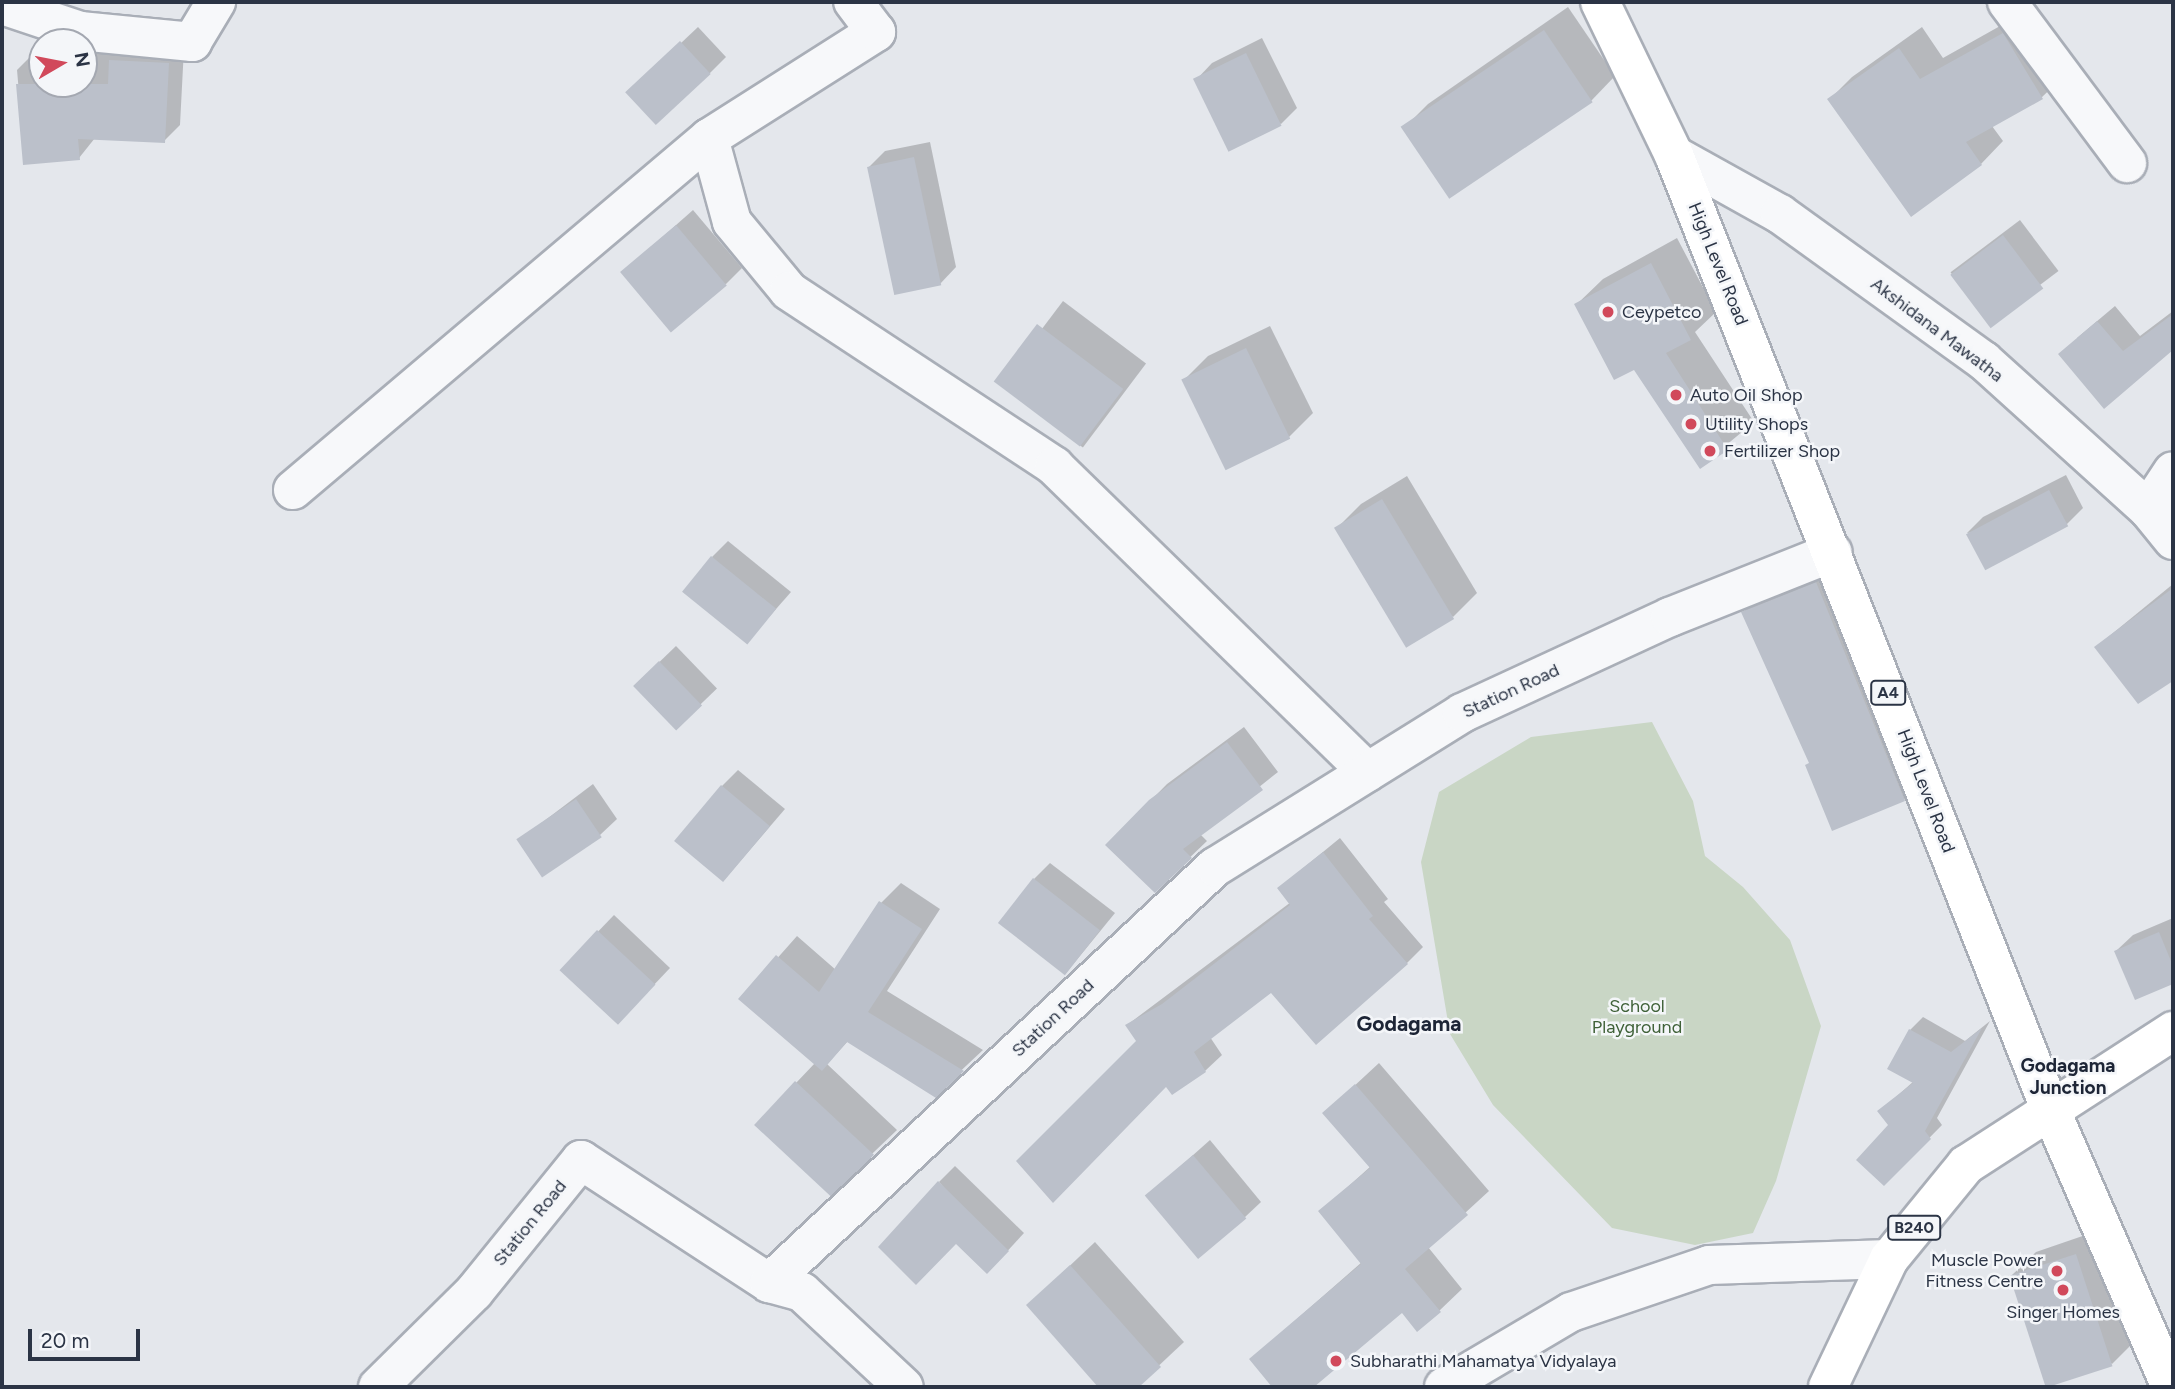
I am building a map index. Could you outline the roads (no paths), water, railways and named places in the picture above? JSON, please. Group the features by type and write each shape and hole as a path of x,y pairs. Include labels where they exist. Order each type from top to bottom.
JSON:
{"main road":[{"name":"High Level Road","path":"1600,2 1674,155 1833,552 2051,1111 2171,1387"},
{"name":"B240","path":"1828,1387 1889,1259 1966,1165 2173,1031"}],"street":[{"path":"2,5 80,31 192,42 216,2"},
{"path":"293,490 709,138 876,32 853,2"},
{"path":"2007,2 2127,163"},
{"path":"709,138 732,222 789,290 1054,466 1368,772"},
{"name":"Akshidana Mawatha","path":"1674,155 1780,214 1984,361 2148,509 2173,540"},
{"path":"2148,509 2173,471"},
{"name":"Station Road","path":"378,1387 474,1292 581,1160 769,1283 1215,867 1462,713 1670,617 1833,552"},
{"path":"1444,1387 1571,1312 1709,1265 1889,1259"},
{"path":"769,1283 802,1292 904,1387"}],"place":[{"name":"Ceypetco","path":"1608,312"},
{"name":"Auto Oil Shop","path":"1676,395"},
{"name":"Utility Shops","path":"1691,424"},
{"name":"Fertilizer Shop","path":"1710,451"},
{"name":"Muscle Power Fitness Centre","path":"2057,1271"},
{"name":"Singer Homes","path":"2063,1290"},
{"name":"Subharathi Mahamatya Vidyalaya","path":"1336,1361"}],"district":[{"name":"Godagama","path":"1409,1024"},
{"name":"Godagama Junction","path":"2068,1077"}],"park label":[{"name":"School Playground","path":"1637,1017"}]}
